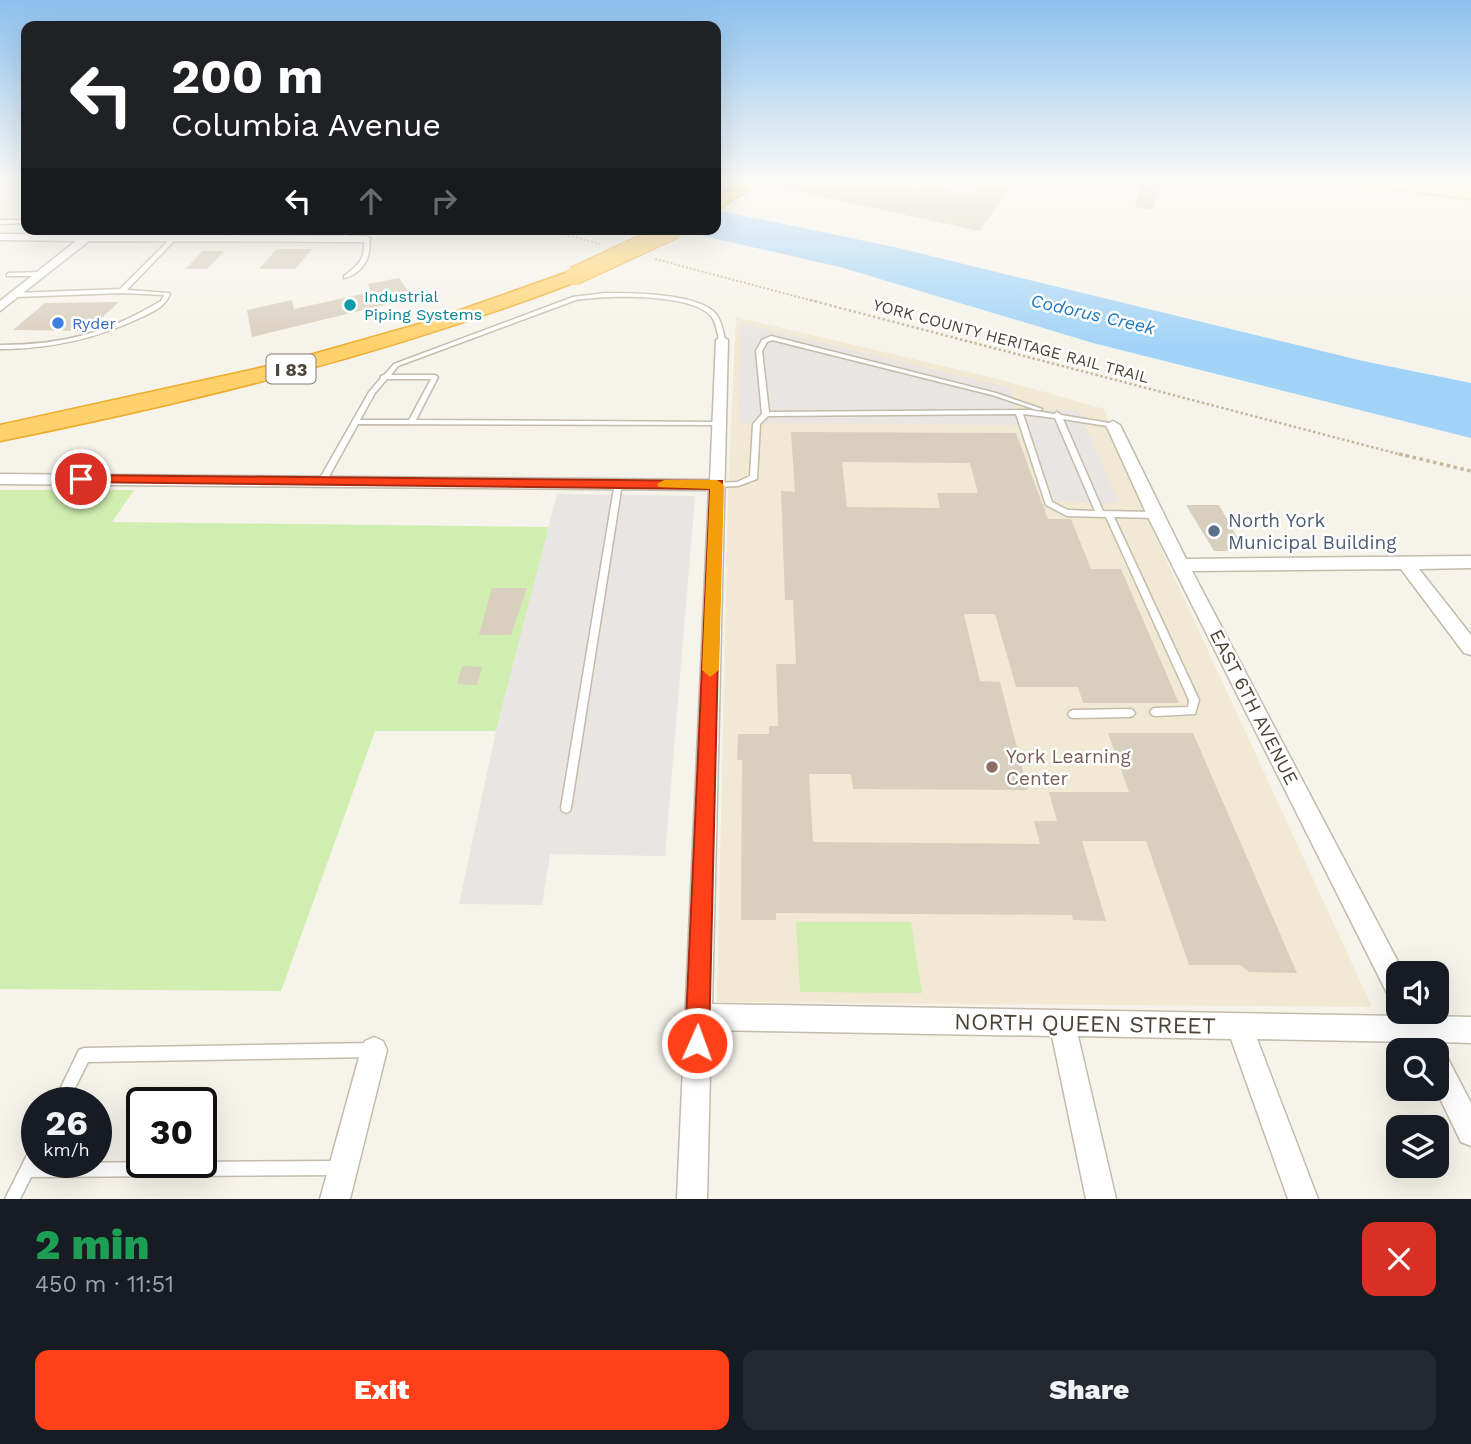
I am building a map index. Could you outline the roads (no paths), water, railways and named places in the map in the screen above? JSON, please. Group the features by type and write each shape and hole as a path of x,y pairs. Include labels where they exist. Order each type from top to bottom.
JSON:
{"highway":[{"name":"I 83","path":"0,423 278,363 570,274 645,235"},
{"name":"I 83","path":"0,433 184,395 322,361 456,320 661,235"}],"street":[{"path":"0,237 174,239 319,235"},
{"path":"352,235 366,239"},
{"path":"0,307 86,237"},
{"path":"692,1199 722,340"},
{"name":"EAST 6TH AVENUE","path":"1113,425 1155,515 1386,965"},
{"path":"0,479 717,485"},
{"path":"1405,562 1471,648"},
{"path":"1181,565 1471,562"},
{"name":"NORTH QUEEN STREET","path":"698,1017 1471,1030"},
{"path":"1062,1024 1101,1199"},
{"path":"1239,1027 1303,1199"},
{"path":"335,1199 374,1050"},
{"path":"1449,1088 1471,1132"}],"lane":[{"path":"231,238 237,235"},
{"path":"122,291 174,239"},
{"path":"346,277 364,264 369,251 366,239"},
{"path":"9,275 40,274"},
{"path":"0,347 53,346 112,330 164,302 167,294 122,291 16,295"},
{"path":"323,480 383,377 396,365 427,351 575,298 602,293 698,306 710,312 718,322 722,340"},
{"path":"766,414 759,351 764,341 771,338 994,394 1052,413 1113,425"},
{"path":"383,377 435,377 412,421"},
{"path":"1019,412 1049,503 1067,513 1155,515"},
{"path":"717,485 738,484 754,477 757,424 766,414 1052,413"},
{"path":"1052,413 1105,514 1194,700 1192,711 1155,712"},
{"path":"356,422 719,424"},
{"path":"566,808 618,484"},
{"path":"1073,714 1130,713"},
{"path":"68,1087 84,1055 374,1050"},
{"path":"112,1169 343,1168"},
{"path":"12,1199 23,1178"}],"water":[{"name":"Codorus Creek","path":"699,235 836,235 1363,361 1471,383 1471,438 1093,343 840,267"}],"place":[{"name":"Industrial Piping Systems","path":"350,305"},
{"name":"Ryder","path":"58,323"},
{"name":"North York Municipal Building","path":"1214,531"},
{"name":"York Learning Center","path":"992,767"}]}
